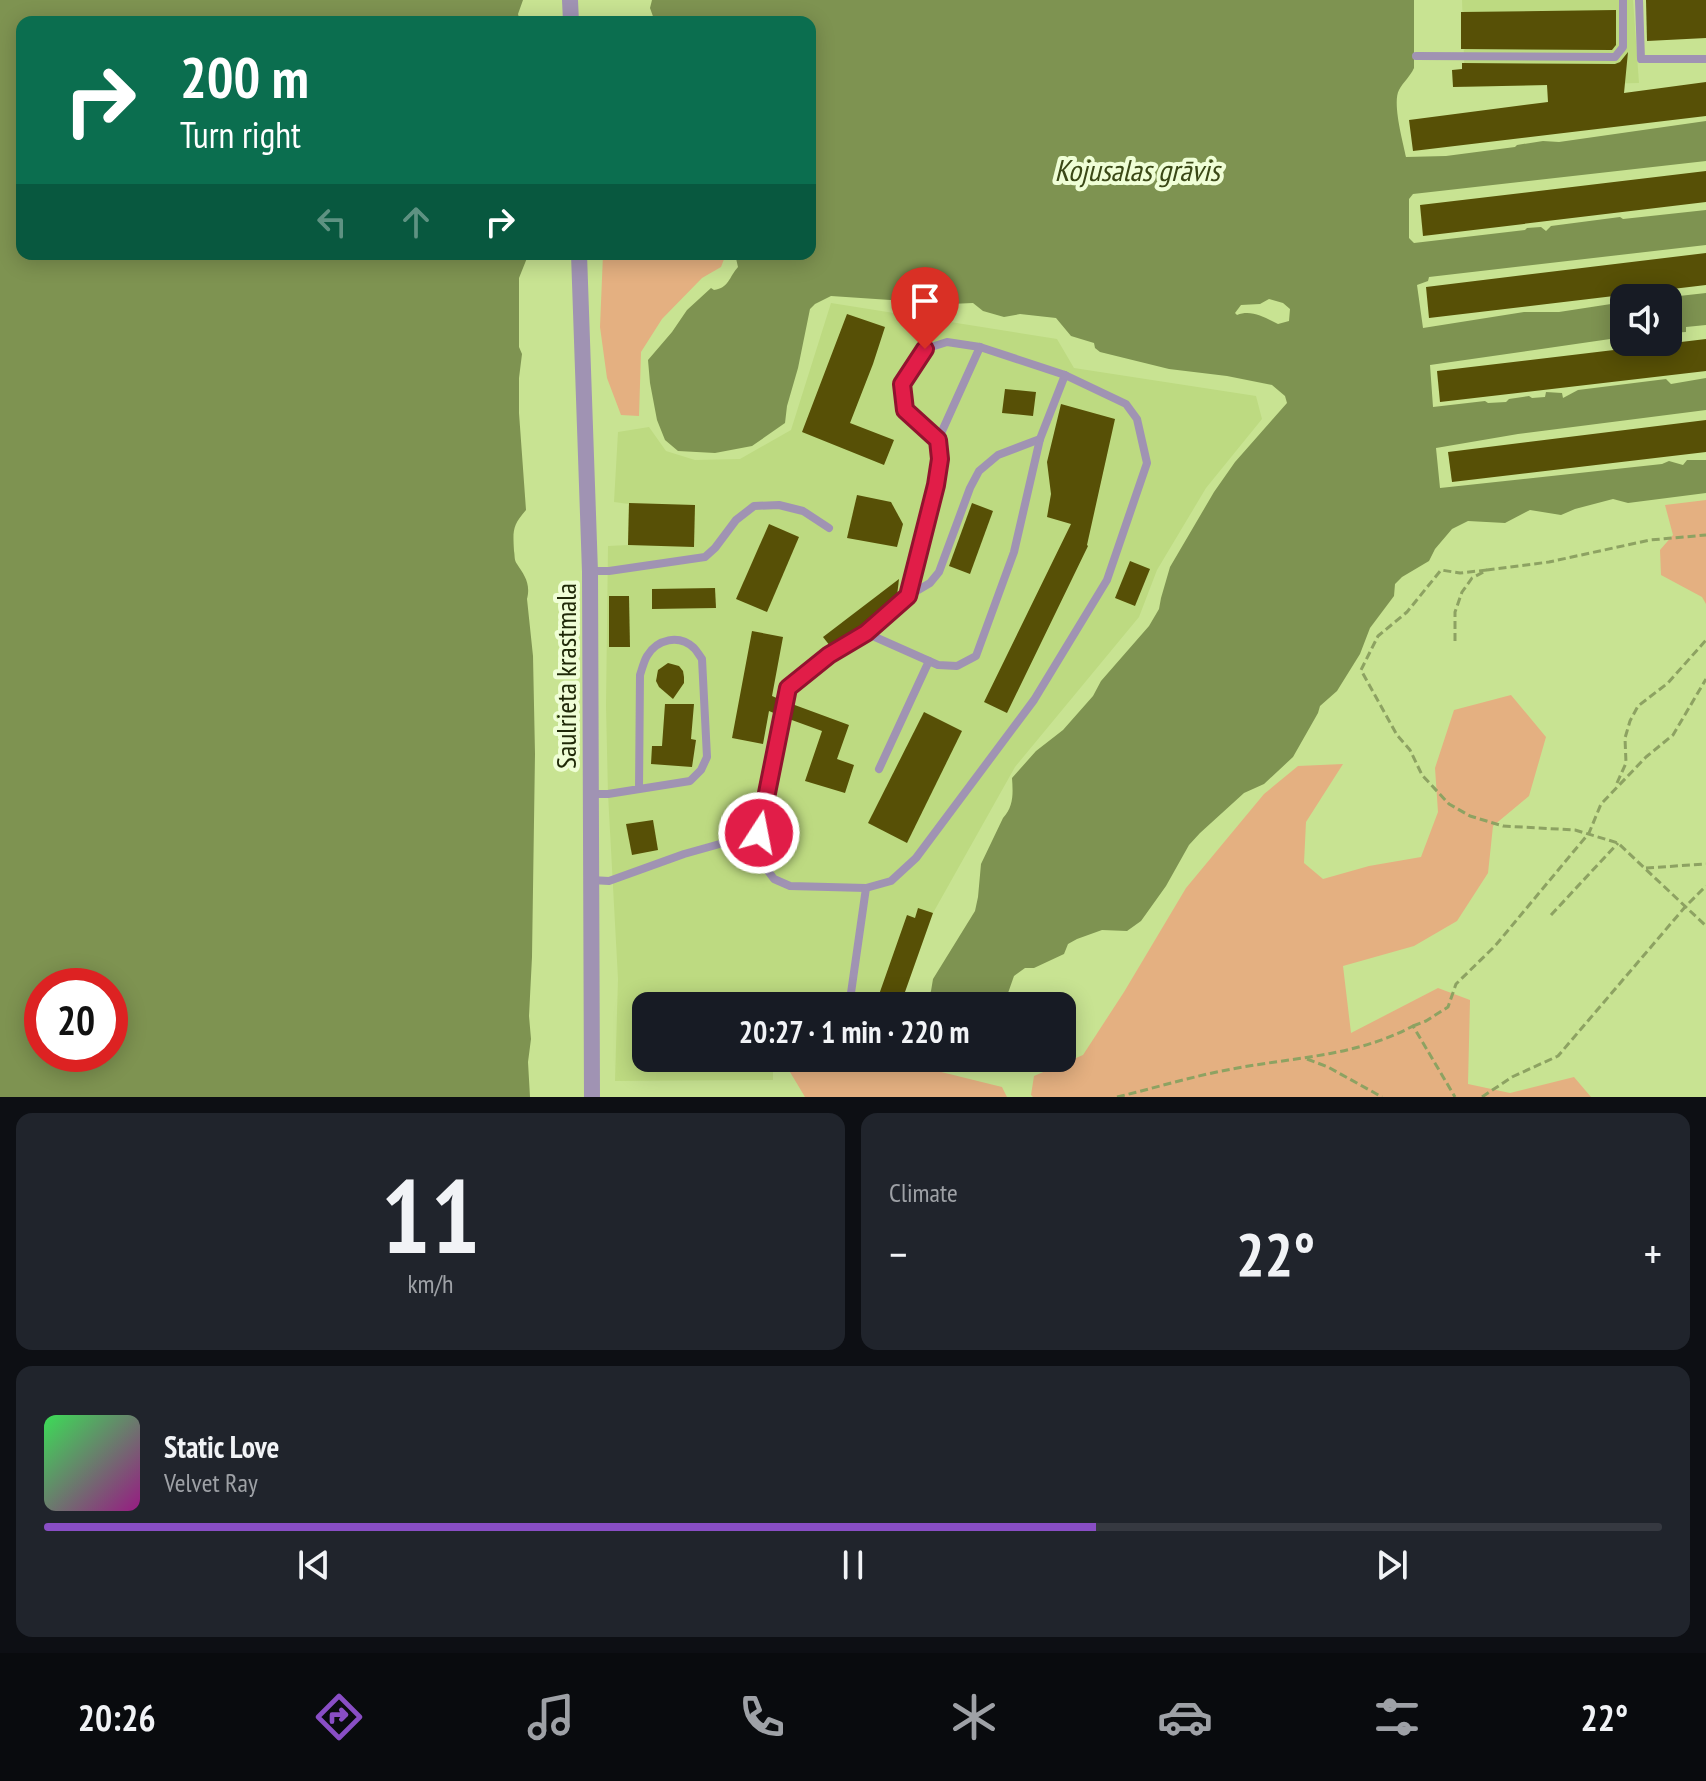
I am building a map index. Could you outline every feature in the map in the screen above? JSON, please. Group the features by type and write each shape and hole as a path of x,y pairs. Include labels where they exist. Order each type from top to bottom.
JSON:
{"street":[{"name":"Saulrieta krastmala","path":"579,260 590,572 592,1097"}],"lane":[{"path":"1416,56 1615,57 1623,47 1623,0"},
{"path":"1639,0 1641,59 1706,59"},
{"path":"938,440 905,410 902,384 925,349 947,342 980,347 1065,375 1126,404 1137,419 1147,463 1107,580 1034,700 916,858 891,881 866,888 790,886 774,879 763,864 759,833 788,688 829,655 866,633 908,596 930,583 939,572 979,471 998,455 1040,439"},
{"path":"908,596 936,485 940,459 938,440 980,347"},
{"path":"866,633 938,665 957,666 976,656 1014,552 1040,439 1065,375"},
{"path":"590,572 705,557 736,520 754,506 779,505 803,511 829,528"},
{"path":"591,794 639,789 690,781 701,770 707,757 702,659 694,647 682,641 668,640 654,647 646,657 640,675 639,789"},
{"path":"879,769 929,661"},
{"path":"591,880 609,881 684,854 759,833"},
{"path":"851,992 866,888"}],"path":[{"path":"1706,535 1650,540 1549,562 1460,573 1441,570 1407,612 1378,636 1361,670 1422,775 1449,804 1470,816 1503,826 1589,833 1618,843 1706,926"},
{"path":"1455,641 1455,612 1462,592 1472,578 1487,570"},
{"path":"1616,787 1626,763 1625,738 1638,706 1668,683 1706,640"},
{"path":"1117,1097 1231,1069 1347,1051 1389,1039 1448,1007 1456,984 1495,946 1589,833 1601,804 1646,757 1673,735 1706,679"},
{"path":"1551,915 1618,843"},
{"path":"1644,868 1706,864"},
{"path":"1482,1097 1512,1077 1558,1056 1706,886"},
{"path":"1413,1026 1455,1097"},
{"path":"1305,1059 1328,1067 1382,1097"}],"shaded area":[{"path":"1462,0 1633,0 1639,83 1465,87"},
{"path":"603,260 724,260 721,267 702,278 662,319 641,352 639,416 621,415 607,378 600,327"},
{"path":"831,303 1057,339 1074,368 1256,396 1262,419 1206,488 1157,570 1139,617 1015,767 933,913 905,992 632,992 632,1072 773,1072 773,1080 615,1081 618,979 608,794 608,546 628,545 629,504 614,502 618,432 649,427 666,451 695,460 740,459 791,430"},
{"path":"1706,500 1706,604 1702,597 1661,575 1660,550 1673,535 1665,505"},
{"path":"1511,695 1546,737 1529,796 1493,826 1488,873 1457,921 1414,946 1343,966 1351,1033 1438,988 1470,1000 1468,1084 1510,1093 1574,1077 1591,1097 1031,1095 1034,1076 1043,1072 1076,1072 1076,1058 1083,1055 1124,992 1186,888 1264,794 1298,766 1343,764 1306,822 1304,863 1323,879 1369,866 1421,857 1438,812 1435,768 1454,710"},
{"path":"790,1072 941,1072 1002,1087 1007,1097 805,1097"}],"water":[{"path":"0,0 523,0 518,16 16,16 16,260 526,260 519,278 519,347 522,354 519,413 526,510 518,520 513,538 515,561 527,584 533,656 535,754 531,1039 528,1062 530,1097 0,1097"},
{"name":"Kojusalas grāvis","path":"652,0 1414,0 1414,68 1397,96 1406,157 1446,156 1706,121 1706,161 1413,194 1409,199 1409,238 1414,243 1527,228 1541,227 1546,231 1551,226 1706,210 1706,245 1429,277 1428,281 1417,285 1423,328 1524,312 1559,312 1610,304 1610,339 1430,365 1433,407 1485,401 1506,402 1529,396 1545,397 1546,392 1562,393 1563,398 1578,390 1666,379 1671,384 1706,378 1706,410 1518,434 1436,448 1440,488 1669,461 1683,465 1687,460 1706,460 1706,493 1628,503 1613,499 1561,515 1530,510 1505,523 1468,521 1452,529 1429,561 1395,584 1394,596 1370,628 1360,654 1337,691 1320,706 1293,757 1264,784 1244,793 1200,833 1189,845 1166,886 1141,921 1127,931 1102,930 1077,939 1068,944 1064,954 1034,968 1025,968 1014,976 1008,992 931,992 933,979 975,911 981,864 1011,804 1012,778 1036,751 1063,730 1149,626 1159,609 1170,567 1214,492 1235,462 1287,403 1285,396 1272,385 1169,369 1100,352 1094,343 1071,336 1056,318 1020,314 1004,317 983,311 973,303 831,296 810,309 785,423 752,446 715,453 678,451 665,440 657,420 648,360 687,310 711,288 719,289 726,284 738,267 736,260 816,260 816,16 653,16 650,8","holes":["1269,299 1283,303 1290,309 1289,321 1278,324 1253,314 1235,313 1241,305 1260,304"]},
{"path":"1706,293 1706,325 1686,327 1686,332 1682,332 1682,296"}],"building":[{"path":"1646,0 1706,0 1706,38 1647,41"},
{"path":"1616,10 1616,45 1612,50 1461,49 1461,12"},
{"path":"1628,52 1624,93 1706,82 1706,116 1413,151 1409,120 1548,102 1547,85 1453,87 1452,70 1462,69 1462,63 1615,64"},
{"path":"1706,171 1706,202 1423,236 1420,205"},
{"path":"1706,253 1706,285 1682,288 1682,284 1610,284 1610,296 1429,318 1426,287"},
{"path":"847,314 885,327 850,423 894,440 884,465 802,432"},
{"path":"1706,339 1706,371 1440,402 1437,371 1610,350 1610,356 1682,356 1682,342"},
{"path":"1005,389 1036,392 1033,416 1002,413"},
{"path":"1061,404 1115,419 1088,546 1007,713 984,702 1071,524 1047,517 1051,494 1047,462"},
{"path":"1706,420 1706,452 1452,482 1448,452"},
{"path":"857,495 891,502 903,524 897,547 847,538"},
{"path":"629,503 695,505 694,547 628,545"},
{"path":"972,503 993,511 970,574 949,566"},
{"path":"769,524 799,537 767,612 736,599"},
{"path":"1130,561 1150,569 1135,606 1115,598"},
{"path":"899,579 897,596 848,636 830,646 823,637"},
{"path":"715,588 716,608 652,609 652,589"},
{"path":"609,596 629,596 630,647 609,647"},
{"path":"752,631 783,637 772,696 779,699 776,714 769,711 763,744 732,738"},
{"path":"668,663 679,666 684,677 684,683 673,699 656,681 658,670"},
{"path":"665,704 694,704 691,739 696,740 692,767 651,764 652,746 662,746"},
{"path":"792,704 849,725 837,759 854,765 845,793 805,781 822,731 789,719"},
{"path":"924,712 962,731 907,843 868,823"},
{"path":"653,820 658,850 632,855 626,824"},
{"path":"918,908 933,913 905,992 880,992 907,915 915,918"}],"route":[{"path":"759,833 788,688 829,655 866,633 908,596 940,459 938,440 905,410 902,384 925,349"}]}
